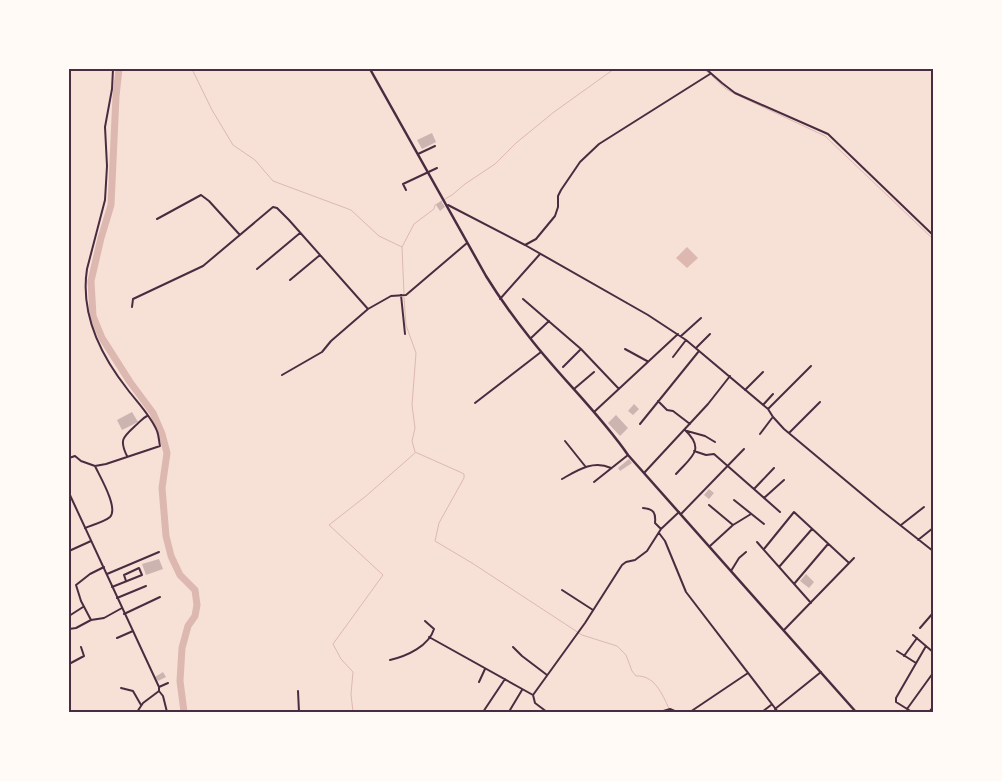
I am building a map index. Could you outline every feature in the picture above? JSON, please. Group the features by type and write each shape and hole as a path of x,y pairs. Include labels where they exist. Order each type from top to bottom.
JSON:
{"main road":[{"path":"370,69 500,299 530,339 594,412 628,455 821,672 854,712"}],"street":[{"path":"69,458 75,456 81,461 101,466 160,446 157,431 148,416 120,380 98,343 86,305 87,269 105,200 107,166 105,127 112,89 113,69"},
{"path":"706,69 735,93 828,134 933,235"},
{"path":"525,245 536,239 555,216 558,207 558,196 583,158 599,144 700,79 711,74"},
{"path":"418,154 435,146"},
{"path":"406,190 404,184 437,168"},
{"path":"157,219 201,195 209,201 240,235"},
{"path":"445,204 472,216 525,245 630,304 679,335 768,409 772,418 789,433 900,526 933,551"},
{"path":"132,307 133,299 202,266 273,207 277,208 368,309"},
{"path":"258,269 300,233"},
{"path":"282,375 322,352 368,309 391,296 406,295 467,242"},
{"path":"500,299 540,254"},
{"path":"290,280 320,255"},
{"path":"402,295 405,334"},
{"path":"523,299 581,349 619,389"},
{"path":"594,412 648,361 701,318"},
{"path":"530,339 549,321"},
{"path":"696,348 710,334"},
{"path":"673,357 686,340"},
{"path":"563,367 581,349"},
{"path":"625,349 648,361"},
{"path":"640,424 699,351"},
{"path":"474,403 542,352"},
{"path":"768,409 811,366"},
{"path":"574,389 594,372"},
{"path":"746,390 763,372"},
{"path":"644,473 686,431 730,376"},
{"path":"763,405 773,394"},
{"path":"658,402 690,424"},
{"path":"789,433 820,402"},
{"path":"127,456 122,446 124,437 140,419 148,416"},
{"path":"760,434 772,418"},
{"path":"686,431 705,436 715,442"},
{"path":"676,474 694,451 696,444 686,431"},
{"path":"565,441 585,466"},
{"path":"533,695 580,630 622,565 635,560 647,552 661,529 728,467 744,449"},
{"path":"694,451 706,455 714,454 780,512"},
{"path":"594,482 628,455"},
{"path":"85,528 109,518 113,511 104,484 95,466"},
{"path":"562,479 585,466 606,466 611,468"},
{"path":"754,489 774,468"},
{"path":"764,498 784,480"},
{"path":"69,493 160,688"},
{"path":"734,500 764,524"},
{"path":"709,505 733,525"},
{"path":"900,526 924,507"},
{"path":"643,508 654,512 656,516 655,523 661,529"},
{"path":"764,549 794,512 848,562"},
{"path":"710,547 733,525 751,514"},
{"path":"918,540 933,528"},
{"path":"779,567 812,529"},
{"path":"659,532 665,541 686,592 778,712"},
{"path":"69,551 91,541"},
{"path":"756,542 811,603"},
{"path":"793,584 828,544"},
{"path":"107,574 159,552"},
{"path":"731,571 739,558 746,552"},
{"path":"784,630 848,562 854,558"},
{"path":"91,620 76,591 76,584 104,567"},
{"path":"112,586 126,581 142,575 140,568 124,575 126,581"},
{"path":"117,598 146,586"},
{"path":"562,590 593,610"},
{"path":"124,614 160,597"},
{"path":"69,616 84,607"},
{"path":"69,630 91,620 104,618 122,608"},
{"path":"920,628 933,613"},
{"path":"390,660 415,652 429,637 434,629 425,621"},
{"path":"117,638 132,631"},
{"path":"913,635 933,652"},
{"path":"429,637 533,695 536,703 547,712"},
{"path":"904,656 917,638"},
{"path":"912,712 896,702 896,698 926,646"},
{"path":"69,664 84,656 81,647"},
{"path":"513,647 547,675"},
{"path":"897,652 916,663"},
{"path":"479,682 485,669"},
{"path":"775,709 821,672"},
{"path":"690,712 748,673"},
{"path":"907,709 933,673"},
{"path":"483,712 505,679"},
{"path":"136,711 160,688 168,683"},
{"path":"121,688 133,691 141,705"},
{"path":"510,710 522,690"},
{"path":"158,691 163,696 167,712"},
{"path":"298,691 300,712"},
{"path":"762,712 771,705"},
{"path":"929,712 933,707"},
{"path":"660,712 669,709 677,712"}],"shaded area":[{"path":"687,247 698,258 687,268 676,258"}],"building":[{"path":"432,133 436,142 422,149 417,140"},
{"path":"441,201 445,207 440,211 436,205"},
{"path":"634,404 639,409 633,415 628,411"},
{"path":"132,412 138,422 122,430 117,420"},
{"path":"616,415 628,428 620,436 608,423"},
{"path":"629,459 632,463 620,471 618,468"},
{"path":"709,489 714,493 709,499 704,495"},
{"path":"159,559 163,569 146,575 142,564"},
{"path":"806,574 814,582 809,588 800,581"},
{"path":"163,672 166,677 158,681 155,677"}],"waterway":[{"path":"119,69 111,205 91,281 93,316 102,338 130,382 153,413 162,434 167,453 162,488 166,536 171,556 180,575 195,590 197,605 195,616 188,626 182,648 180,681 184,712"},
{"path":"192,69 212,110 233,145 255,160 273,181 351,210 379,236 402,247 404,294"},
{"path":"402,247 414,224 434,209 435,205 495,164 516,143 554,112 614,69"},
{"path":"703,69 709,73"},
{"path":"712,76 726,89 735,94 825,136 933,239"},
{"path":"404,297 406,325 416,353 412,405 415,428 412,441 415,452 464,474 464,478 439,523 435,541 582,635 617,646 626,655 636,676 649,679 654,683 671,712"},
{"path":"353,712 351,694 353,672 341,659 333,644 383,575 329,525 366,496 415,453"}]}
